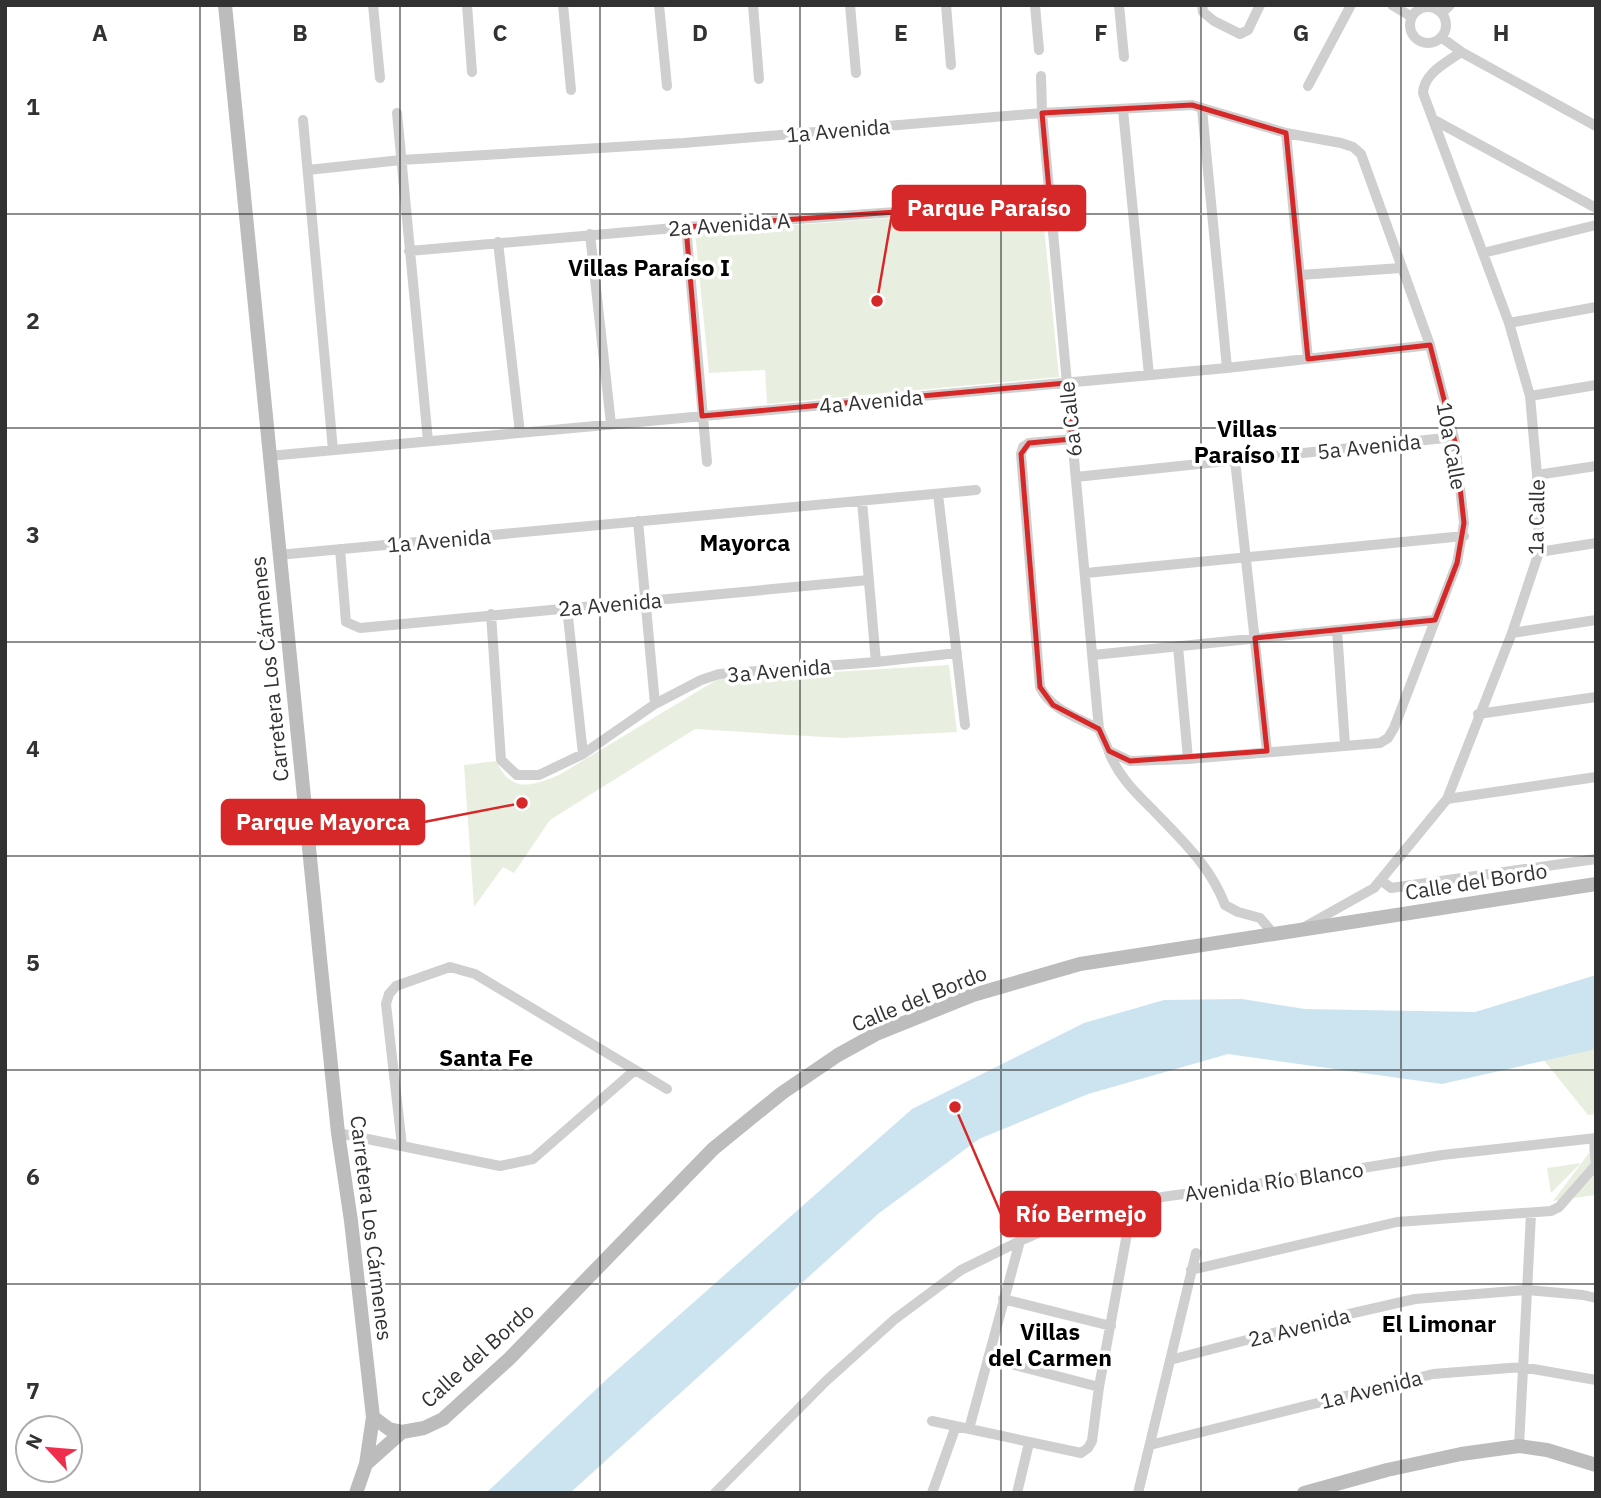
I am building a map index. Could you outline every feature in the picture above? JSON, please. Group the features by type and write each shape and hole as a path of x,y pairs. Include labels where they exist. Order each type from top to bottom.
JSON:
{"street":[{"name":"Carretera Los Cármenes","path":"225,5 338,1133 351,1221 373,1417 360,1489"},
{"path":"373,5 380,78"},
{"path":"467,5 472,72"},
{"path":"563,5 571,90"},
{"path":"659,5 667,86"},
{"path":"753,5 760,79"},
{"path":"850,5 856,73"},
{"path":"946,5 951,65"},
{"path":"1035,5 1039,50"},
{"path":"1119,5 1124,57"},
{"path":"1202,5 1205,14 1240,34 1248,30 1260,5"},
{"path":"1308,86 1351,5"},
{"path":"1392,5 1412,17"},
{"path":"1442,13 1450,5"},
{"path":"1428,7 1442,13 1446,26 1441,37 1429,43 1418,40 1411,30 1412,17 1420,9 1428,7"},
{"path":"1441,37 1461,52 1596,126"},
{"name":"1a Calle","path":"1301,929 1374,888 1447,799 1478,714 1512,633 1539,552 1537,475 1530,396 1509,323 1436,121 1423,93 1424,84 1432,73 1461,52"},
{"name":"6a Calle","path":"1041,76 1042,113 1099,729 1113,754 1115,768 1185,843 1217,883 1226,905 1238,912 1260,918 1273,933"},
{"name":"1a Avenida","path":"308,170 401,160 683,143 1042,113 1192,105 1286,133 1341,143 1353,147 1361,154"},
{"path":"1202,108 1227,368"},
{"path":"1123,110 1149,375"},
{"path":"397,113 428,441"},
{"path":"303,120 333,450"},
{"path":"1436,121 1596,208"},
{"path":"1286,133 1308,359"},
{"name":"10a Calle","path":"1345,745 1380,743 1394,728 1457,563 1464,536 1454,437 1430,345 1361,154"},
{"name":"2a Avenida A","path":"409,251 590,234 1050,201"},
{"path":"1483,253 1596,225"},
{"path":"686,227 707,462"},
{"path":"590,234 611,425"},
{"path":"498,242 520,433"},
{"path":"1300,275 1401,268"},
{"path":"1509,323 1596,307"},
{"name":"4a Avenida","path":"270,456 1227,368 1430,345"},
{"path":"1530,396 1596,385"},
{"name":"5a Avenida","path":"1076,477 1454,437"},
{"path":"1072,439 1029,443 1023,447 1021,454 1040,687 1045,698 1053,705 1099,729"},
{"path":"1235,460 1267,751"},
{"path":"1537,475 1596,466"},
{"name":"1a Avenida","path":"278,555 976,490"},
{"path":"938,494 965,725"},
{"path":"862,501 876,662"},
{"path":"638,521 655,704"},
{"path":"1086,573 1464,536"},
{"path":"1539,552 1596,542"},
{"name":"2a Avenida","path":"340,549 346,622 360,628 869,580"},
{"path":"566,608 583,754"},
{"name":"3a Avenida","path":"491,614 501,760 517,775 530,777 583,754 655,704 701,680 719,674 957,653"},
{"path":"1093,655 1435,620"},
{"path":"1512,633 1596,620"},
{"path":"1113,754 1130,761 1188,759 1345,745 1336,630"},
{"path":"1178,646 1188,759"},
{"path":"1478,714 1596,697"},
{"path":"1447,799 1596,777"},
{"path":"1381,881 1391,888 1596,859"},
{"name":"Calle del Bordo","path":"366,1464 402,1432 424,1428 443,1419 509,1359 712,1149 782,1093 838,1055 877,1034 973,995 1080,964 1596,884"},
{"path":"402,1146 386,1004 388,994 396,986 450,967 461,968 667,1089"},
{"path":"338,1133 500,1166 533,1159 635,1070"},
{"path":"1191,1270 1397,1222 1551,1211 1559,1207 1595,1169 1595,1138"},
{"name":"Avenida Río Blanco","path":"715,1493 826,1381 895,1319 961,1270 1077,1216 1133,1201 1442,1155 1595,1138"},
{"path":"932,1421 1081,1453 1088,1448 1092,1441 1099,1387 1133,1201"},
{"path":"1519,1446 1531,1213"},
{"path":"969,1429 1020,1241"},
{"path":"1138,1493 1196,1253"},
{"name":"2a Avenida","path":"1170,1360 1415,1299 1527,1290 1583,1294 1596,1298"},
{"path":"1003,1299 1111,1325"},
{"path":"988,1358 1099,1387"},
{"name":"1a Avenida","path":"1150,1445 1433,1374 1522,1367 1596,1380"},
{"path":"373,1417 388,1429 402,1432"},
{"path":"932,1493 956,1426"},
{"path":"1017,1493 1029,1443"},
{"path":"1304,1493 1387,1470 1461,1454 1519,1446 1548,1450 1596,1465"}],"highlighted area":[{"path":"1192,105 1286,133 1308,359 1430,345 1455,442 1464,523 1457,563 1435,620 1255,638 1267,751 1130,761 1109,751 1099,729 1053,705 1040,687 1021,454 1029,443 1072,439 1066,383 702,416 686,227 1050,201 1042,113"}],"green space":[{"path":"1042,207 1059,377 767,404 765,370 709,373 695,232"},
{"path":"949,665 957,732 841,738 695,729 550,820 514,873 503,867 474,907 464,765 496,761 502,772 516,783 540,782 559,775 718,679"},
{"path":"1596,1017 1596,1114 1588,1115 1526,1038"},
{"path":"1596,1136 1596,1195 1553,1201 1589,1153 1591,1137"},
{"path":"1581,1163 1551,1193 1547,1168"}],"water":[{"path":"1596,975 1596,1049 1442,1084 1228,1054 1088,1094 979,1139 878,1214 570,1493 486,1493 607,1379 912,1109 1084,1023 1164,1000 1242,999 1305,1009 1475,1012"}],"place":[{"name":"Parque Paraíso","path":"877,301"},
{"name":"Parque Mayorca","path":"522,803"},
{"name":"Río Bermejo","path":"955,1107"}],"district":[{"name":"Villas Paraíso I","path":"649,267"},
{"name":"Villas Paraíso II","path":"1247,441"},
{"name":"Mayorca","path":"745,542"},
{"name":"Santa Fe","path":"486,1057"},
{"name":"El Limonar","path":"1439,1323"},
{"name":"Villas del Carmen","path":"1050,1344"}]}
